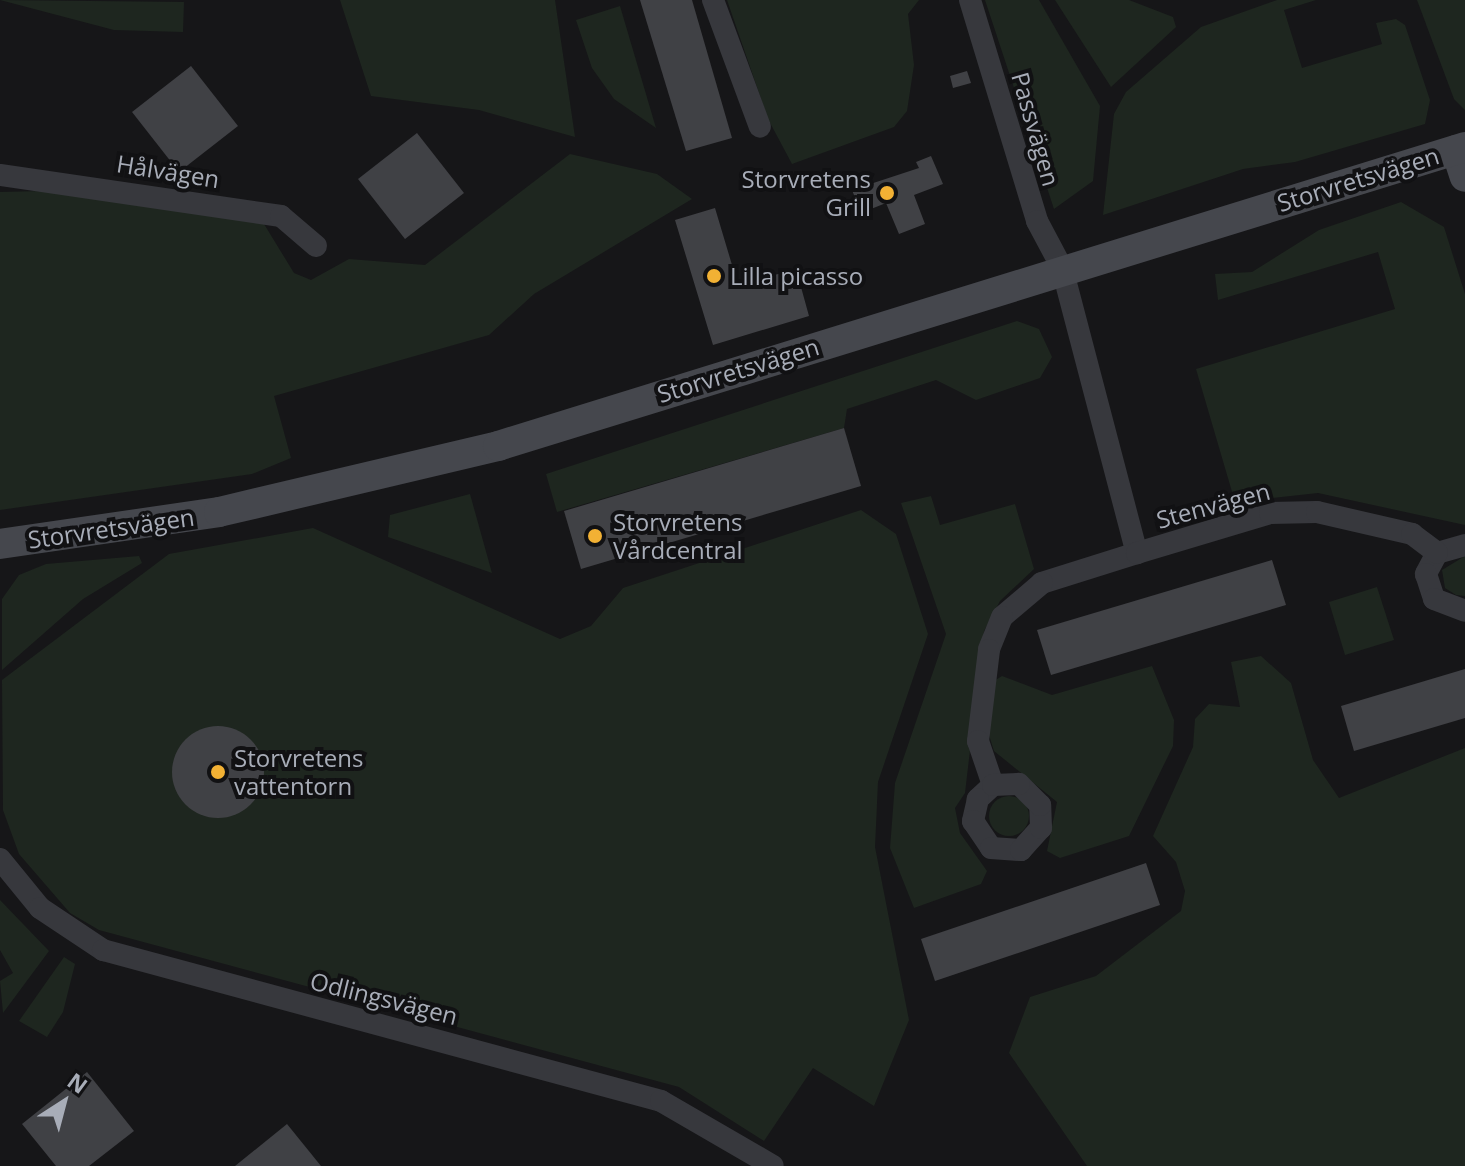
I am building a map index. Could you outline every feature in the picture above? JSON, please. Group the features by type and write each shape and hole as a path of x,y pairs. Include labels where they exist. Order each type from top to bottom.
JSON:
{"street":[{"path":"713,0 760,127"},
{"name":"Passvägen","path":"970,0 1037,221 1062,268"},
{"name":"Storvretsvägen","path":"0,544 219,512 498,446 1062,268 1462,158"},
{"name":"Hålvägen","path":"0,175 281,216 316,246"},
{"name":"Stenvägen","path":"1062,268 1137,553"},
{"name":"Stenvägen","path":"993,785 978,741 989,650 1002,617 1042,583 1270,513 1317,512 1412,534 1437,553"},
{"path":"1465,545 1437,553 1426,574 1429,592 1441,606 1465,611"},
{"name":"Odlingsvägen","path":"0,859 40,908 103,950 661,1101 773,1166"}],"shaded area":[{"path":"0,0 184,2 183,32 114,30"},
{"path":"340,0 555,0 575,137 479,110 371,96"},
{"path":"727,0 919,0 908,14 914,65 907,111 894,127 792,164 768,119"},
{"path":"985,0 1039,0 1100,106 1093,181 1054,209"},
{"path":"1055,0 1129,0 1173,17 1176,27 1111,87"},
{"path":"1277,0 1316,0 1284,10 1302,68 1382,44 1376,23 1396,19 1405,25 1430,100 1425,124 1295,162 1243,169 1103,215 1114,114 1126,92 1201,27"},
{"path":"1417,0 1465,0 1465,110 1454,99"},
{"path":"620,6 656,128 614,99 592,68 576,20"},
{"path":"570,154 657,174 692,199 534,294 489,335 274,396 291,458 252,474 0,510 0,192 42,191 264,224 294,273 311,280 349,259 425,265"},
{"path":"1401,202 1444,227 1465,294 1465,525 1318,493 1235,502 1196,369 1395,309 1378,252 1218,300 1215,274 1252,272 1319,230"},
{"path":"1017,321 1039,329 1052,357 1040,378 976,400 936,380 847,409 844,428 557,512 546,474"},
{"path":"470,494 492,573 388,537 390,515"},
{"path":"931,496 940,525 1015,504 1034,569 1000,601 984,631 965,793 955,808 960,833 987,871 981,884 914,908 890,848 895,783 946,634 901,503"},
{"path":"861,510 896,534 928,634 878,782 875,847 909,1020 874,1106 813,1068 764,1141 679,1087 99,930 70,913 19,854 3,810 2,680 169,554 313,528 560,639 591,626 623,588"},
{"path":"139,556 142,563 83,599 2,670 2,599 19,575 46,564"},
{"path":"1465,556 1465,596 1456,595 1445,588 1442,570"},
{"path":"1377,587 1394,640 1345,655 1329,602"},
{"path":"1261,656 1291,683 1313,760 1339,798 1465,748 1465,1166 1087,1166 1009,1053 1030,997 1096,976 1181,911 1185,891 1176,862 1153,836 1193,747 1195,719 1209,704 1240,707 1231,662"},
{"path":"1152,666 1174,720 1173,746 1129,836 1060,858 1047,851 1057,802 994,751 989,735 994,681 1002,676 1052,695"},
{"path":"1009,796 1023,802 1029,816 1023,830 1009,836 995,830 989,816 995,802"},
{"path":"0,900 49,951 3,1013 0,981 13,973 0,950"},
{"path":"64,957 75,964 63,1012 47,1037 19,1021"}],"building":[{"path":"640,0 692,0 732,138 686,151"},
{"path":"191,66 238,126 179,172 132,112"},
{"path":"967,71 971,83 953,88 950,76"},
{"path":"417,133 464,193 405,239 358,179"},
{"name":"Storvretens Grill","path":"931,156 943,184 914,195 925,224 899,234 886,203 861,213 852,190 919,168 916,162"},
{"name":"Lilla picasso","path":"715,208 738,285 796,269 809,316 713,345 675,220"},
{"path":"844,428 861,486 581,569 564,511"},
{"path":"1272,560 1286,605 1051,675 1037,630"},
{"path":"1465,669 1465,718 1354,751 1341,706"},
{"name":"Storvretens vattentorn","path":"218,726 236,729 251,739 261,754 264,772 261,790 251,805 236,815 218,818 200,815 185,805 175,790 172,772 175,754 185,739 200,729"},
{"path":"1146,863 1160,905 935,981 921,939"},
{"path":"87,1072 134,1131 89,1166 56,1166 22,1124"},
{"path":"287,1124 321,1166 235,1166"}],"place":[{"name":"Storvretens Grill","path":"887,193"},
{"name":"Lilla picasso","path":"714,276"},
{"name":"Storvretens Vårdcentral","path":"595,536"},
{"name":"Storvretens vattentorn","path":"218,772"}]}
